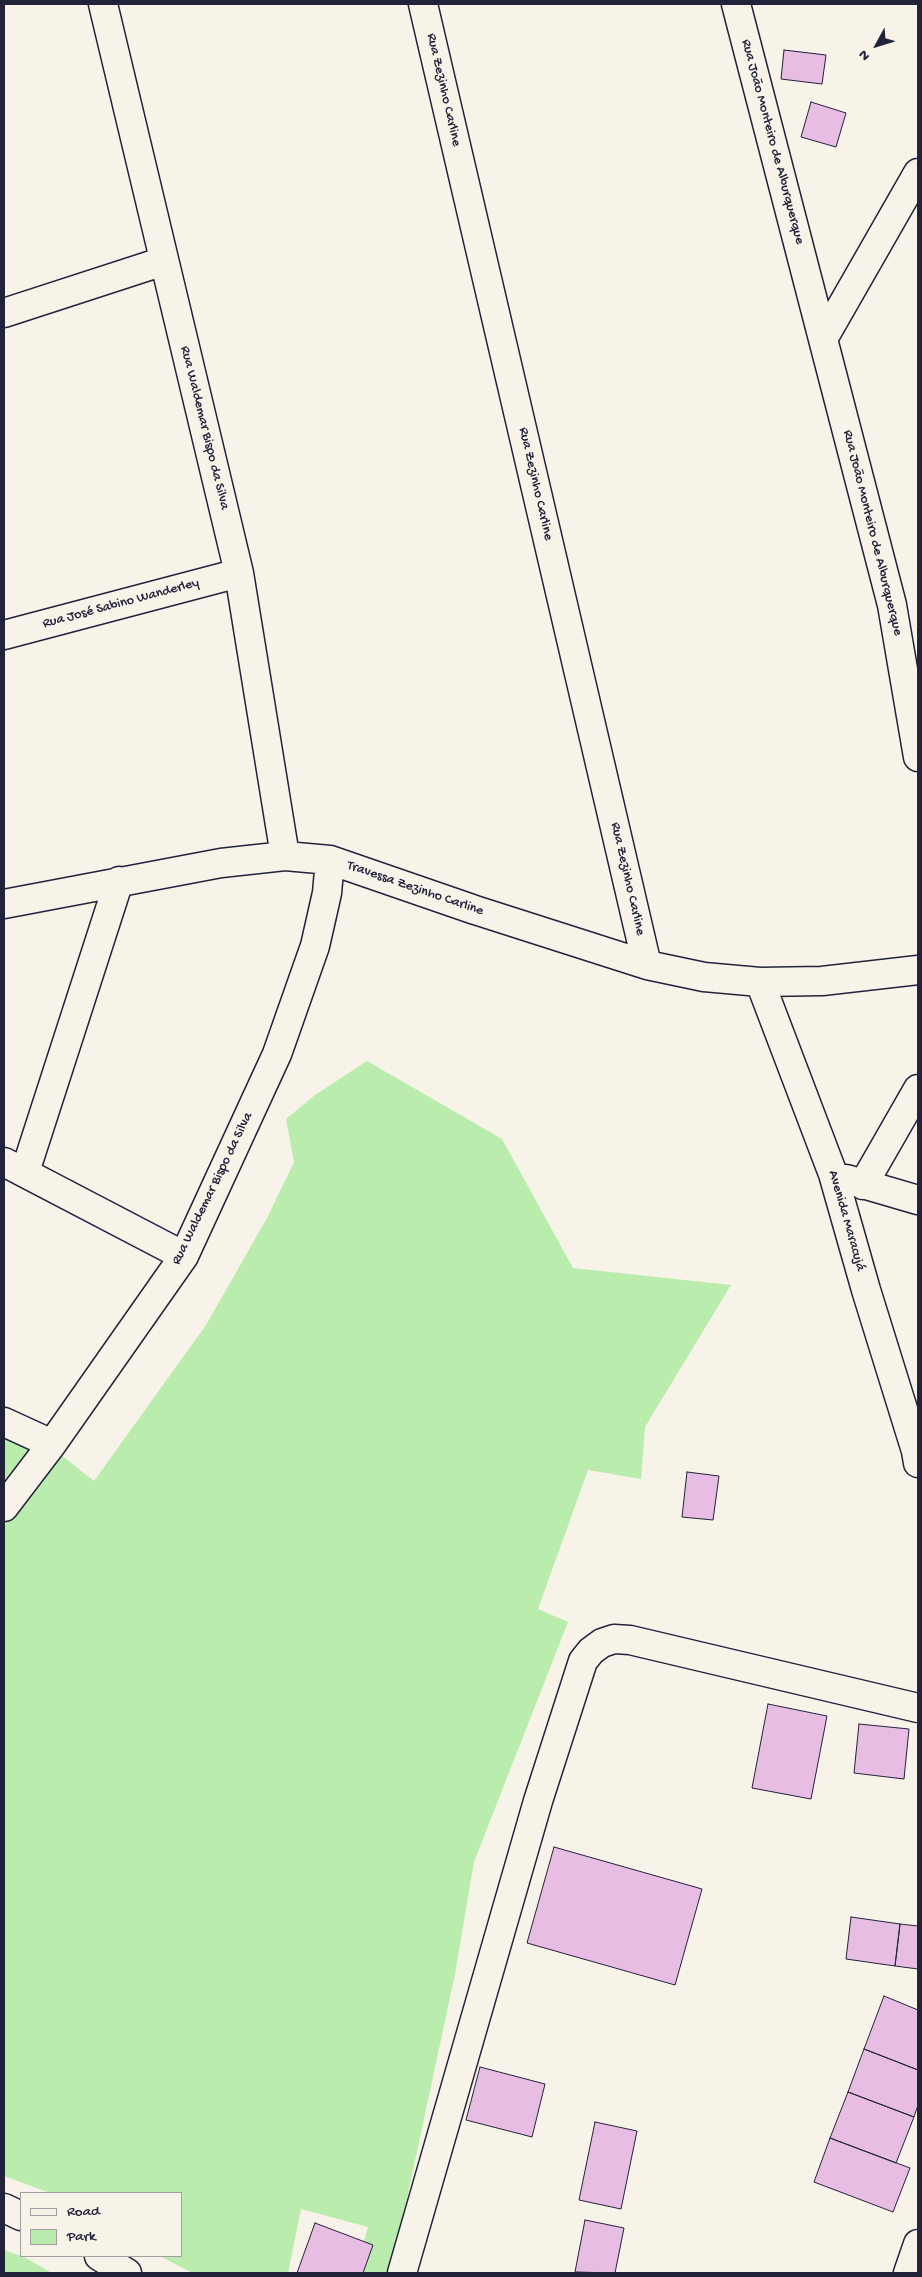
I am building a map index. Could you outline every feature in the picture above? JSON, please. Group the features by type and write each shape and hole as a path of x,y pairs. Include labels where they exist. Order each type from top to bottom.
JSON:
{"street":[{"name":"Rua Waldemar Bispo da Silva","path":"103,4 239,573 285,856"},
{"name":"Rua Zezinho Carline","path":"423,4 647,965"},
{"name":"Rua João Monteiro de Alburquerque","path":"736,4 892,605 918,757"},
{"path":"823,339 918,173"},
{"path":"4,313 164,261"},
{"name":"Rua José Sabino Wanderley","path":"4,635 239,573"},
{"name":"Travessa Zezinho Carline","path":"4,904 221,863 285,856 330,860 475,910 647,965 704,977 760,982 822,981 918,970"},
{"name":"Rua Waldemar Bispo da Silva","path":"4,1506 52,1444 184,1256 276,1054 315,946 327,893 330,860"},
{"path":"119,882 14,1167 184,1256"},
{"name":"Avenida Maracujá","path":"760,982 833,1174 866,1290 918,1455"},
{"path":"863,1185 918,1089"},
{"path":"833,1174 863,1185 918,1200"},
{"path":"4,1422 52,1444"},
{"path":"402,2273 538,1801 583,1661 591,1651 602,1643 614,1639 630,1640 918,1708"},
{"path":"4,2208 20,2216"},
{"path":"908,2273 918,2244"},
{"path":"101,2257 127,2273"}],"green space":[{"path":"367,1061 502,1139 573,1268 731,1285 645,1427 641,1479 588,1470 538,1609 568,1622 474,1862 455,1974 391,2273 355,2273 368,2227 301,2209 288,2273 192,2273 162,2257 182,2257 182,2192 47,2192 4,2176 4,1437 16,1419 94,1481 206,1325 267,1218 294,1162 286,1119 315,1095"},
{"path":"4,2250 24,2257 52,2273 4,2273"}],"building":[{"path":"784,50 826,55 822,84 781,79"},
{"path":"811,102 846,113 836,147 801,137"},
{"path":"687,1472 719,1476 713,1520 682,1517"},
{"path":"768,1704 827,1716 811,1799 752,1788"},
{"path":"859,1724 909,1729 904,1779 854,1773"},
{"path":"554,1847 702,1889 675,1985 527,1943"},
{"path":"851,1917 900,1924 895,1966 846,1959"},
{"path":"900,1924 918,1926 918,1969 895,1966"},
{"path":"884,1996 918,2010 918,2070 864,2049"},
{"path":"864,2049 918,2070 918,2105 914,2117 848,2092"},
{"path":"480,2067 545,2084 532,2137 466,2120"},
{"path":"848,2092 914,2117 896,2163 830,2138"},
{"path":"595,2122 637,2131 621,2209 579,2200"},
{"path":"830,2138 910,2168 893,2212 814,2182"},
{"path":"585,2220 624,2228 615,2273 575,2272"},
{"path":"315,2223 373,2245 363,2273 297,2273"}]}
